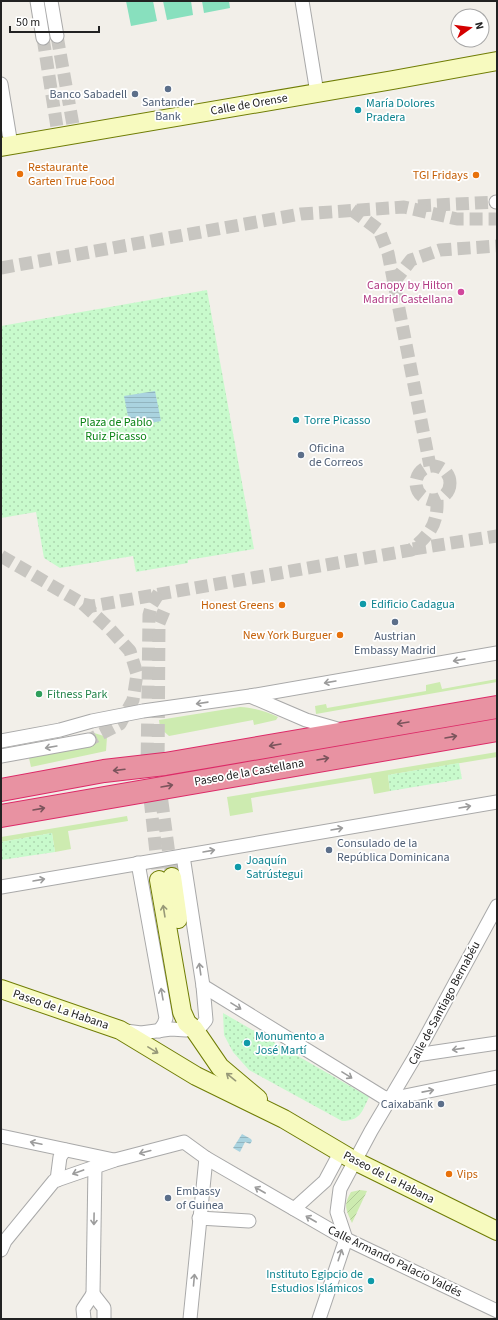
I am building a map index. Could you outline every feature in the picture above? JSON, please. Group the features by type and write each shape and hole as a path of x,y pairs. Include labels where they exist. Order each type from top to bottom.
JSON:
{"highway":[{"name":"Paseo de la Castellana","path":"1,790 104,771 165,764 497,707"},
{"name":"Paseo de la Castellana","path":"1,816 497,730"}],"street":[{"path":"37,1 43,38"},
{"path":"51,1 57,36"},
{"path":"302,1 317,93"},
{"name":"Calle de Orense","path":"6,146 497,61"},
{"path":"1,84 6,146"},
{"path":"1,741 60,730 92,721 143,711 250,696 497,653"},
{"name":"Paseo de la Castellana","path":"250,696 306,720 349,732"},
{"path":"1,756 89,740"},
{"path":"1,887 497,802"},
{"path":"183,856 207,1019 202,1025 194,1029"},
{"path":"138,863 166,1016 165,1022 159,1031"},
{"name":"Paseo de La Habana","path":"166,879 180,1006 186,1020 194,1029 220,1067 284,1119"},
{"name":"Calle de Santiago Bernabéu","path":"348,1157 390,1099 492,925 497,906"},
{"path":"203,986 383,1097 390,1099 497,1077"},
{"name":"Paseo de La Habana","path":"1,989 120,1030 141,1033 194,1029"},
{"name":"Paseo de La Habana","path":"120,1030 196,1076 284,1119 348,1157 497,1231"},
{"path":"416,1055 497,1043"},
{"path":"1,1136 115,1160"},
{"name":"Calle Armando Palacio Valdés","path":"115,1160 184,1142 206,1158 346,1239 497,1311"},
{"path":"57,1180 60,1157 65,1150"},
{"path":"294,1209 325,1181 348,1157"},
{"path":"319,1319 346,1239 337,1212 340,1189 348,1157"},
{"path":"190,1319 206,1158"},
{"path":"1,1250 5,1241 54,1181 115,1160"},
{"path":"84,1319 84,1309 93,1294 95,1166"},
{"path":"199,1218 249,1221"},
{"path":"93,1294 104,1308 104,1319"}],"green space":[{"path":"126,1 153,1 157,21 131,26"},
{"path":"163,1 191,1 193,15 167,20"},
{"path":"202,1 229,1 230,8 204,13"},
{"name":"Plaza de Pablo Ruiz Picasso","path":"207,290 254,549 188,560 188,563 136,572 133,556 60,568 44,558 36,512 1,518 1,326"},
{"path":"497,679 497,682 316,714 315,706 326,704 327,708 426,691 426,685 440,682 442,689"},
{"path":"240,707 259,710 278,717 276,720 254,725 253,720 169,736 160,728 159,720"},
{"path":"91,732 107,737 106,751 31,767 29,758 93,745"},
{"path":"497,752 497,757 388,775 390,791 374,794 371,778 251,798 253,812 230,816 227,797"},
{"path":"459,763 462,779 390,791 388,775"},
{"path":"127,816 128,821 68,831 71,849 55,852 52,833 1,842 1,837"},
{"path":"52,833 55,852 1,860 1,842"},
{"path":"223,1013 369,1097 360,1115 348,1121 342,1121 249,1070 233,1052 224,1035"},
{"path":"360,1190 367,1191 352,1223 346,1208 346,1204 351,1192"}],"water":[{"path":"155,391 161,421 130,427 124,396"},
{"path":"242,1134 252,1141 250,1144 245,1142 240,1152 233,1148"}],"tunnel":[{"path":"57,36 75,136"},
{"path":"43,38 59,140"},
{"path":"418,206 496,202"},
{"path":"1,268 301,214 404,207 457,219 497,219"},
{"path":"352,210 379,230 388,253 430,466"},
{"path":"394,282 411,260 440,250 497,246"},
{"path":"430,466 436,466 440,467 447,473 450,483 449,490 443,497 436,500 430,500 426,499 419,493 416,486 416,480 417,476 423,469 430,466"},
{"path":"1,556 83,604 92,606 411,550 431,529 436,516 437,500"},
{"path":"413,549 497,536"},
{"path":"159,593 152,604 149,615 147,771 159,880"},
{"path":"83,604 108,627 130,651 137,674 133,700 120,724 89,740"},
{"path":"164,611 159,623 158,772 172,877"}],"place":[{"name":"Santander Bank","path":"168,89"},
{"name":"Banco Sabadell","path":"135,94"},
{"name":"María Dolores Pradera","path":"358,110"},
{"name":"Restaurante Garten True Food","path":"20,174"},
{"name":"TGI Fridays","path":"476,175"},
{"name":"Canopy by Hilton Madrid Castellana","path":"461,292"},
{"name":"Torre Picasso","path":"296,420"},
{"name":"Oficina de Correos","path":"301,455"},
{"name":"Edificio Cadagua","path":"363,604"},
{"name":"Honest Greens","path":"282,605"},
{"name":"Austrian Embassy Madrid","path":"395,622"},
{"name":"New York Burguer","path":"340,635"},
{"name":"Fitness Park","path":"39,694"},
{"name":"Consulado de la República Dominicana","path":"329,850"},
{"name":"Joaquín Satrústegui","path":"238,867"},
{"name":"Monumento a José Martí","path":"247,1043"},
{"name":"Caixabank","path":"441,1104"},
{"name":"Vips","path":"449,1174"},
{"name":"Embassy of Guinea","path":"168,1198"},
{"name":"Instituto Egipcio de Estudios Islámicos","path":"371,1281"}]}
